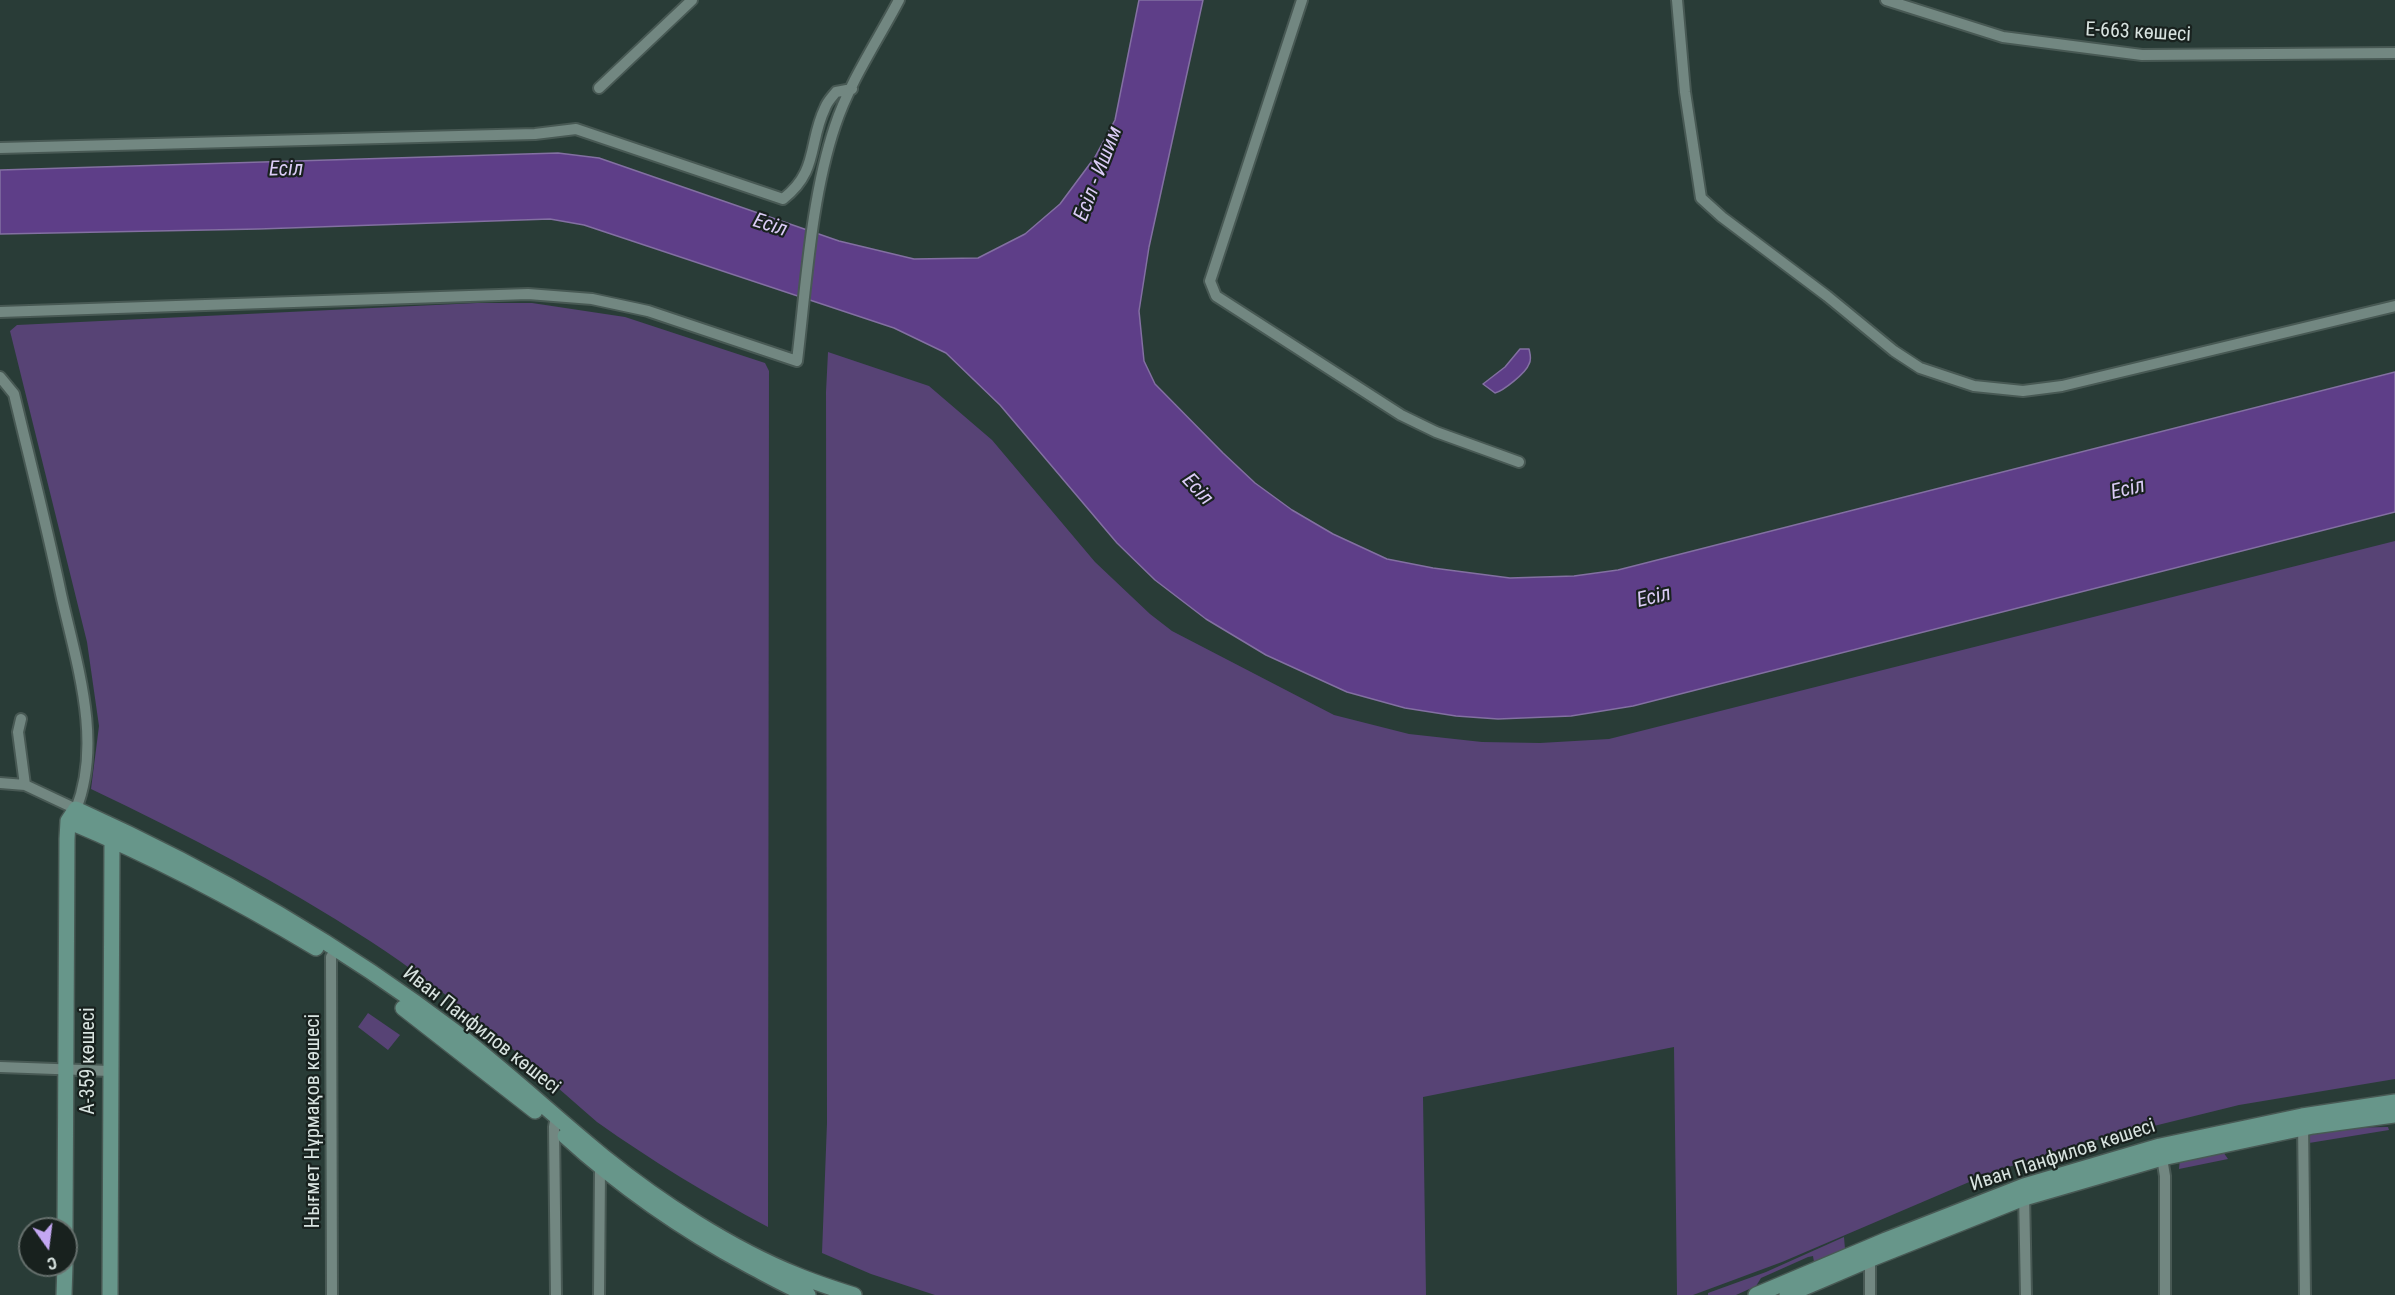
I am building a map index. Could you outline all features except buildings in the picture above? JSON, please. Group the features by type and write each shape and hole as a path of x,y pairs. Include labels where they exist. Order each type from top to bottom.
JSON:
{"street":[{"path":"599,88 692,0"},
{"path":"0,312 528,294 592,299 648,311 797,361 816,205 835,124 899,0"},
{"path":"1302,0 1210,281 1216,296 1401,415 1436,432 1519,462"},
{"path":"1677,0 1685,92 1701,198 1722,217 1827,296 1894,351 1920,368 1974,386 2023,391 2062,386 2395,306"},
{"name":"Е-663 көшесі","path":"1886,0 2003,37 2142,55 2395,52"},
{"path":"0,148 535,134 576,129 783,199 796,189 807,170 825,108 836,92 852,88"},
{"path":"0,377 14,394 52,553 86,715 87,748 81,796 72,815 65,1069 65,1217"},
{"path":"21,719 18,732 19,749 26,785"},
{"path":"0,783 26,785 72,815"},
{"name":"Иван Панфилов көшесі","path":"72,815 180,858 264,904 458,1034 648,1204 716,1248 798,1289 854,1295"},
{"name":"А-359 көшесі","path":"110,1295 110,1071 116,834"},
{"name":"Нығмет Нұрмақов көшесі","path":"332,1295 334,953"},
{"path":"0,1067 110,1071"},
{"path":"2373,1105 2395,1097"},
{"name":"Иван Панфилов көшесі","path":"1756,1295 2024,1192 2161,1152 2395,1102"},
{"name":"Иван Панфилов көшесі","path":"2303,1122 2395,1114"},
{"path":"2360,1118 2395,1119"},
{"path":"555,1121 556,1295"},
{"path":"2303,1122 2305,1295"},
{"path":"2161,1152 2165,1176 2165,1295"},
{"path":"599,1295 603,1163"},
{"path":"2024,1192 2026,1295"},
{"path":"1870,1253 1870,1295"},
{"name":"Иван Панфилов көшесі","path":"1788,1295 1870,1253"},
{"path":"64,1277 64,1295"}],"shaded area":[{"path":"477,303 532,303 625,317 765,363 769,371 768,1227 681,1177 597,1122 458,1005 370,941 302,899 233,861 91,789 99,726 87,642 10,331 17,325"},
{"path":"828,352 929,386 992,440 1095,562 1150,614 1172,631 1334,715 1409,734 1482,742 1540,743 1609,739 2395,541 2395,1079 2239,1105 2093,1141 1995,1171 1782,1262 1693,1295 1677,1295 1674,1047 1423,1097 1426,1295 935,1295 871,1274 822,1253 827,1123 826,392"},
{"path":"368,1013 400,1035 388,1050 358,1027"},
{"path":"2388,1127 2389,1130 2309,1143 2310,1134 2342,1128"},
{"path":"2221,1149 2228,1159 2179,1169 2180,1158"},
{"path":"1844,1237 1845,1249 1814,1262 1813,1256 1808,1257 1761,1278 1756,1286 1736,1295 1708,1295 1708,1293 1766,1272"}],"water":[{"path":"1139,0 1203,0 1149,247 1139,311 1144,361 1155,384 1255,483 1292,510 1333,534 1387,559 1433,568 1510,578 1574,576 1618,570 2395,372 2395,512 1633,706 1571,716 1498,719 1456,716 1405,708 1347,692 1266,655 1206,619 1155,580 1117,543 1000,405 946,353 894,328 584,225 550,219 259,229 0,234 0,170 558,153 599,158 839,241 914,259 978,258 1025,234 1060,204 1095,157 1115,120"},
{"path":"1520,349 1529,349 1531,358 1527,368 1519,377 1495,393 1483,384 1505,367"}],"water label":[{"name":"Есіл","path":"286,170"},
{"name":"Есіл - Ишим","path":"1099,174"},
{"name":"Есіл","path":"770,226"},
{"name":"Есіл","path":"1197,490"},
{"name":"Есіл","path":"2128,490"},
{"name":"Есіл","path":"1654,598"}]}
